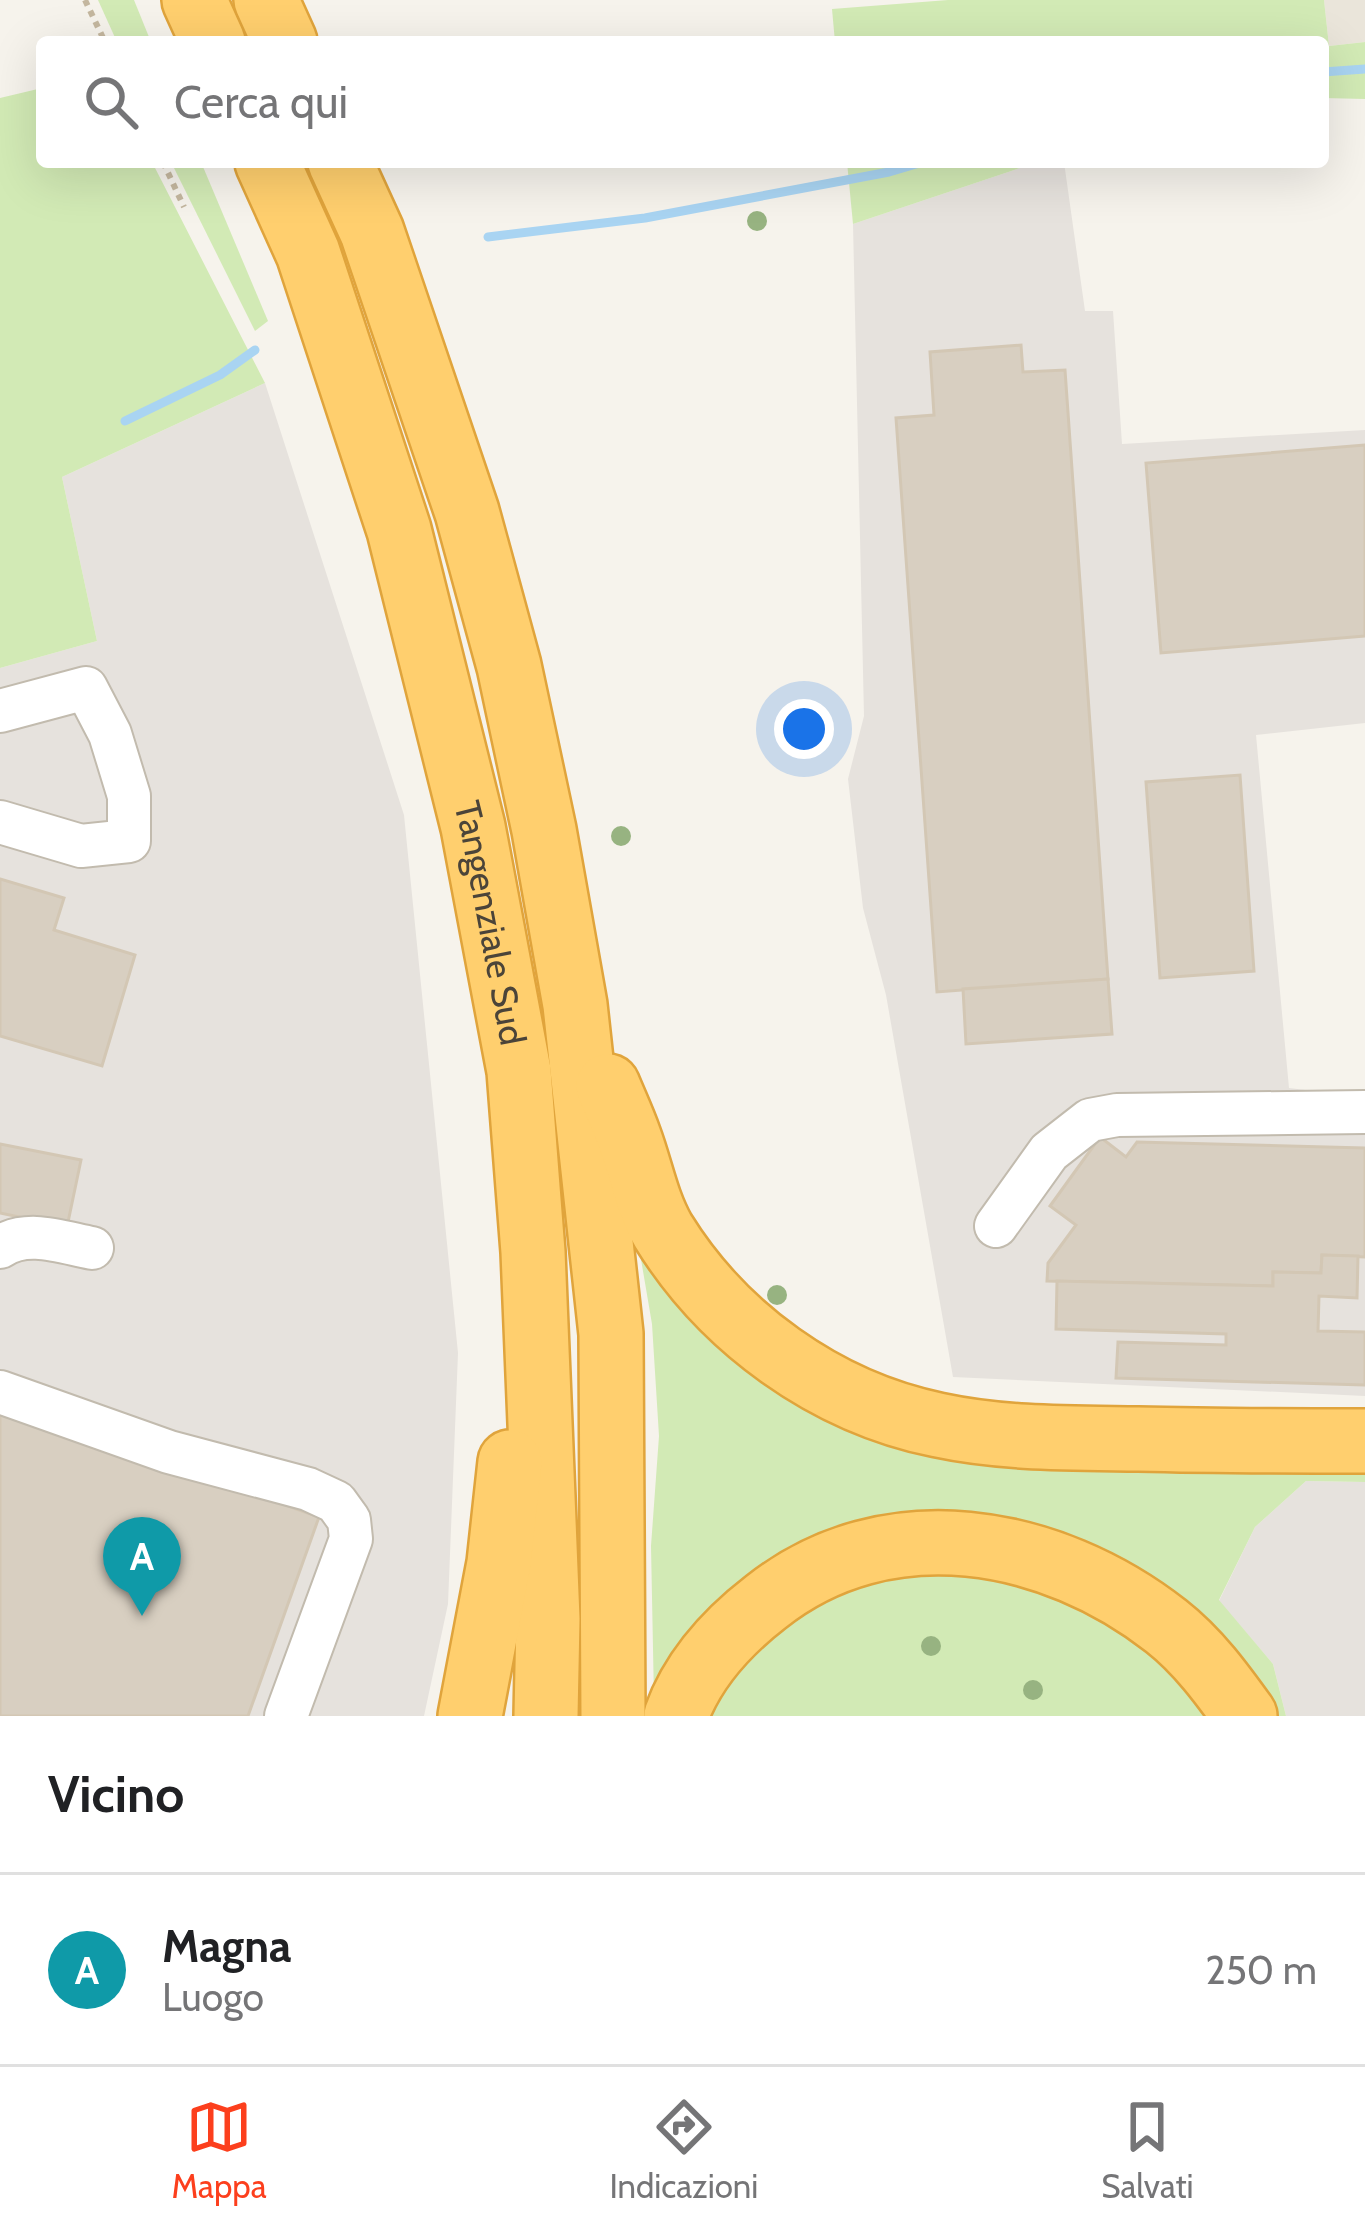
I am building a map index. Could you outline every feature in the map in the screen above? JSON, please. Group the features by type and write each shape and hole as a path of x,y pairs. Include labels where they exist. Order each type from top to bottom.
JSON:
{"highway":[{"path":"194,0 210,36"},
{"path":"266,0 282,36"},
{"name":"Tangenziale Sud","path":"270,168 308,253 398,530 473,827 519,1071 533,1252 548,1618 546,1716"},
{"name":"Tangenziale Sud","path":"343,168 372,232 467,512 509,666 575,1005 611,1334 613,1716"},
{"path":"575,1005 662,1228 722,1306 758,1340 797,1367 886,1410 937,1425 995,1433 1058,1438 1365,1441"},
{"path":"470,1716 499,1563 533,1252"},
{"path":"676,1716 706,1660 745,1618 790,1583 836,1560 891,1547 947,1543 1004,1547 1061,1564 1120,1594 1168,1628 1210,1669 1244,1716"}],"street":[{"path":"0,711 86,688 110,734 129,796 130,841 81,846 0,821"},
{"path":"996,1226 1049,1152 1090,1120 1117,1115 1365,1112"},
{"path":"0,1247 32,1236 92,1248"},
{"path":"0,1391 169,1452 336,1502 349,1520 351,1539 286,1716"}],"path":[{"path":"86,0 103,36"},
{"path":"166,168 184,207"}],"shaded area":[{"path":"1324,0 1365,0 1365,42 1329,46"},
{"path":"1020,168 1065,168 1085,311 1113,311 1122,444 1365,430 1365,723 1256,735 1289,1088 1365,1097 1365,1396 953,1377 886,995 863,908 848,779 864,716 853,224"},
{"path":"265,383 404,815 458,1353 448,1604 424,1716 0,1716 0,668 97,641 62,477"},
{"path":"1306,1481 1365,1482 1365,1716 1286,1716 1273,1664 1219,1601 1255,1527"}],"green space":[{"path":"98,0 134,0 149,36 114,36"},
{"path":"948,0 1324,0 1328,36 834,36 832,9"},
{"path":"1365,42 1365,99 1329,98 1329,46"},
{"path":"36,89 36,168 155,168 265,383 62,477 97,641 0,668 0,98"},
{"path":"174,168 204,168 268,321 255,331"},
{"path":"848,168 1020,168 853,224"},
{"path":"635,1224 810,1396 1365,1458 1365,1482 1306,1481 1255,1527 1219,1600 1273,1664 1286,1716 1264,1716 1234,1668 921,1527 654,1700 651,1546 659,1436 652,1324"},
{"path":"906,1570 968,1570 1042,1585 1131,1631 1213,1716 705,1716 728,1676 774,1629 840,1587"}],"building":[{"path":"1021,345 1023,372 1065,370 1108,979 937,992 896,418 934,415 930,352"},
{"path":"1365,445 1365,636 1161,653 1146,463"},
{"path":"1240,775 1254,971 1160,978 1146,782"},
{"path":"0,879 64,898 54,930 135,955 102,1066 0,1036"},
{"path":"1108,979 1112,1034 966,1044 963,989"},
{"path":"1100,1137 1126,1157 1137,1142 1365,1148 1365,1257 1322,1255 1321,1273 1273,1272 1273,1286 1047,1281 1048,1263 1076,1225 1050,1206"},
{"path":"0,1144 81,1160 67,1227 0,1213"},
{"path":"1322,1255 1358,1256 1357,1298 1319,1296 1318,1331 1365,1332 1365,1385 1116,1378 1118,1342 1226,1345 1226,1334 1056,1329 1057,1281 1273,1286 1273,1272 1321,1273"},
{"path":"0,1404 319,1517 248,1716 0,1716"}],"waterway":[{"path":"1329,72 1365,69"},
{"path":"488,237 645,218 903,168"},
{"path":"125,421 220,375 255,350"}],"place":[{"name":"Magna","path":"142,1616"}]}
